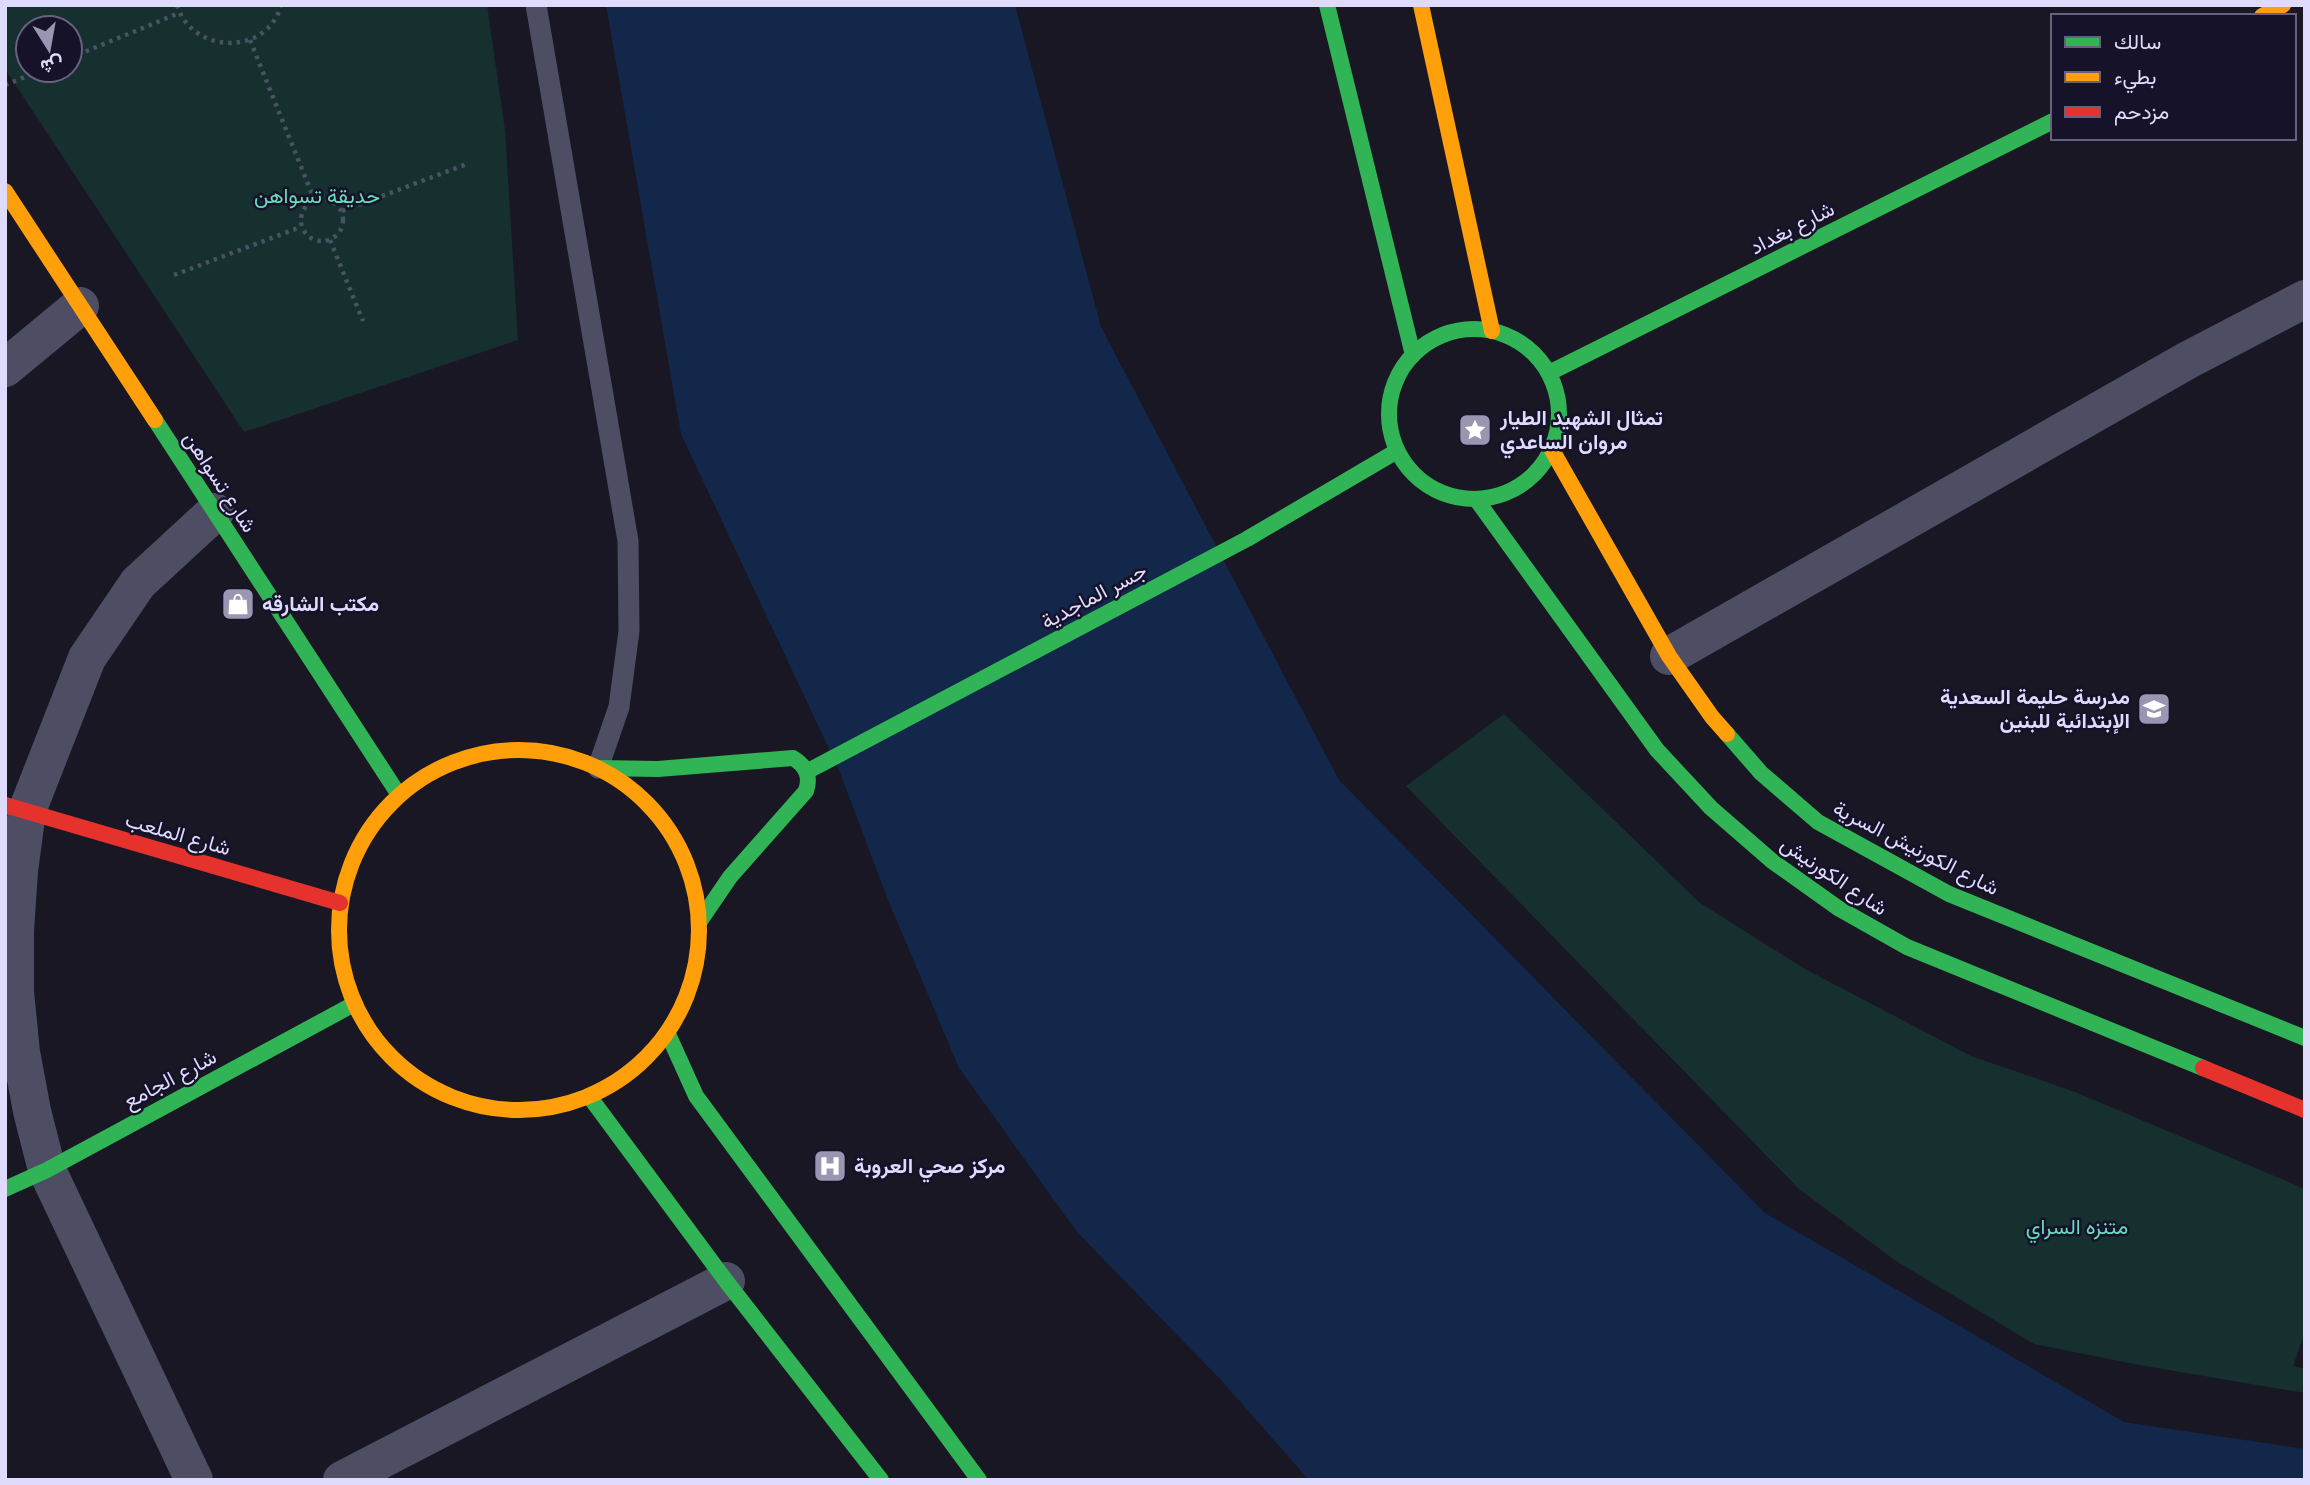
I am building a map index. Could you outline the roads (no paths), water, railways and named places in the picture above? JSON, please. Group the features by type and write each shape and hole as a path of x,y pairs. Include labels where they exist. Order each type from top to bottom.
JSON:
{"main road":[{"path":"1327,5 1413,355"},
{"path":"1421,5 1492,331"},
{"path":"2266,14 2283,5"},
{"name":"شارع بغداد","path":"1549,373 2051,122"},
{"name":"شارع تسواهن","path":"5,191 399,795"},
{"path":"1470,329 1492,331 1515,339 1534,354 1549,373 1560,411 1558,431 1552,450 1542,467 1520,485 1494,497 1456,498 1421,481 1407,467 1397,451 1390,431 1390,400 1400,371 1413,355 1430,341 1470,329"},
{"name":"شارع الكورنيش السرية","path":"1552,450 1669,656 1712,717 1761,773 1818,822 1949,894 2305,1038"},
{"name":"جسر الماجدية","path":"808,771 1247,539 1397,451"},
{"name":"شارع الكورنيش","path":"1475,499 1657,750 1712,808 1772,861 1838,908 1907,947 2305,1110"},
{"path":"495,751 548,751 598,768 632,788 659,815 680,847 695,883 700,921 694,980 668,1034 633,1070 589,1096 534,1110 479,1106 427,1086 384,1050 354,1004 340,954 340,903 351,862 371,826 399,795 444,766 495,751"},
{"path":"598,768 658,769 793,758 802,763 808,771 810,781 806,791 730,877 700,921"},
{"name":"شارع الملعب","path":"16,808 340,903"},
{"name":"شارع الجامع","path":"5,1189 47,1170 354,1004"},
{"path":"668,1034 696,1096 979,1480"},
{"path":"589,1096 726,1281 881,1480"}],"street":[{"path":"1669,656 2188,360 2305,299"},
{"path":"5,368 80,306"},
{"path":"194,1480 47,1170 23,1063 15,992 18,883 16,808 86,658 138,583 215,512"},
{"path":"342,1480 726,1281"}],"lane":[{"path":"536,5 628,541 629,631 621,694 598,768"}],"water":[{"path":"606,5 1015,5 1101,327 1339,780 1765,1213 2124,1422 2305,1449 2305,1480 1309,1480 1221,1380 1077,1232 959,1068 888,900 839,770 681,434"}],"place":[{"name":"تمثال الشهيد الطيار مروان الساعدي","path":"1475,430"},
{"name":"مكتب الشارقه","path":"238,604"},
{"name":"مدرسة حليمة السعدية الإبتدائية للبنين","path":"2154,709"},
{"name":"مركز صحي العروبة","path":"830,1166"}],"park label":[{"name":"حديقة تسواهن","path":"317,196"},
{"name":"متنزه السراي","path":"2077,1227"}]}
